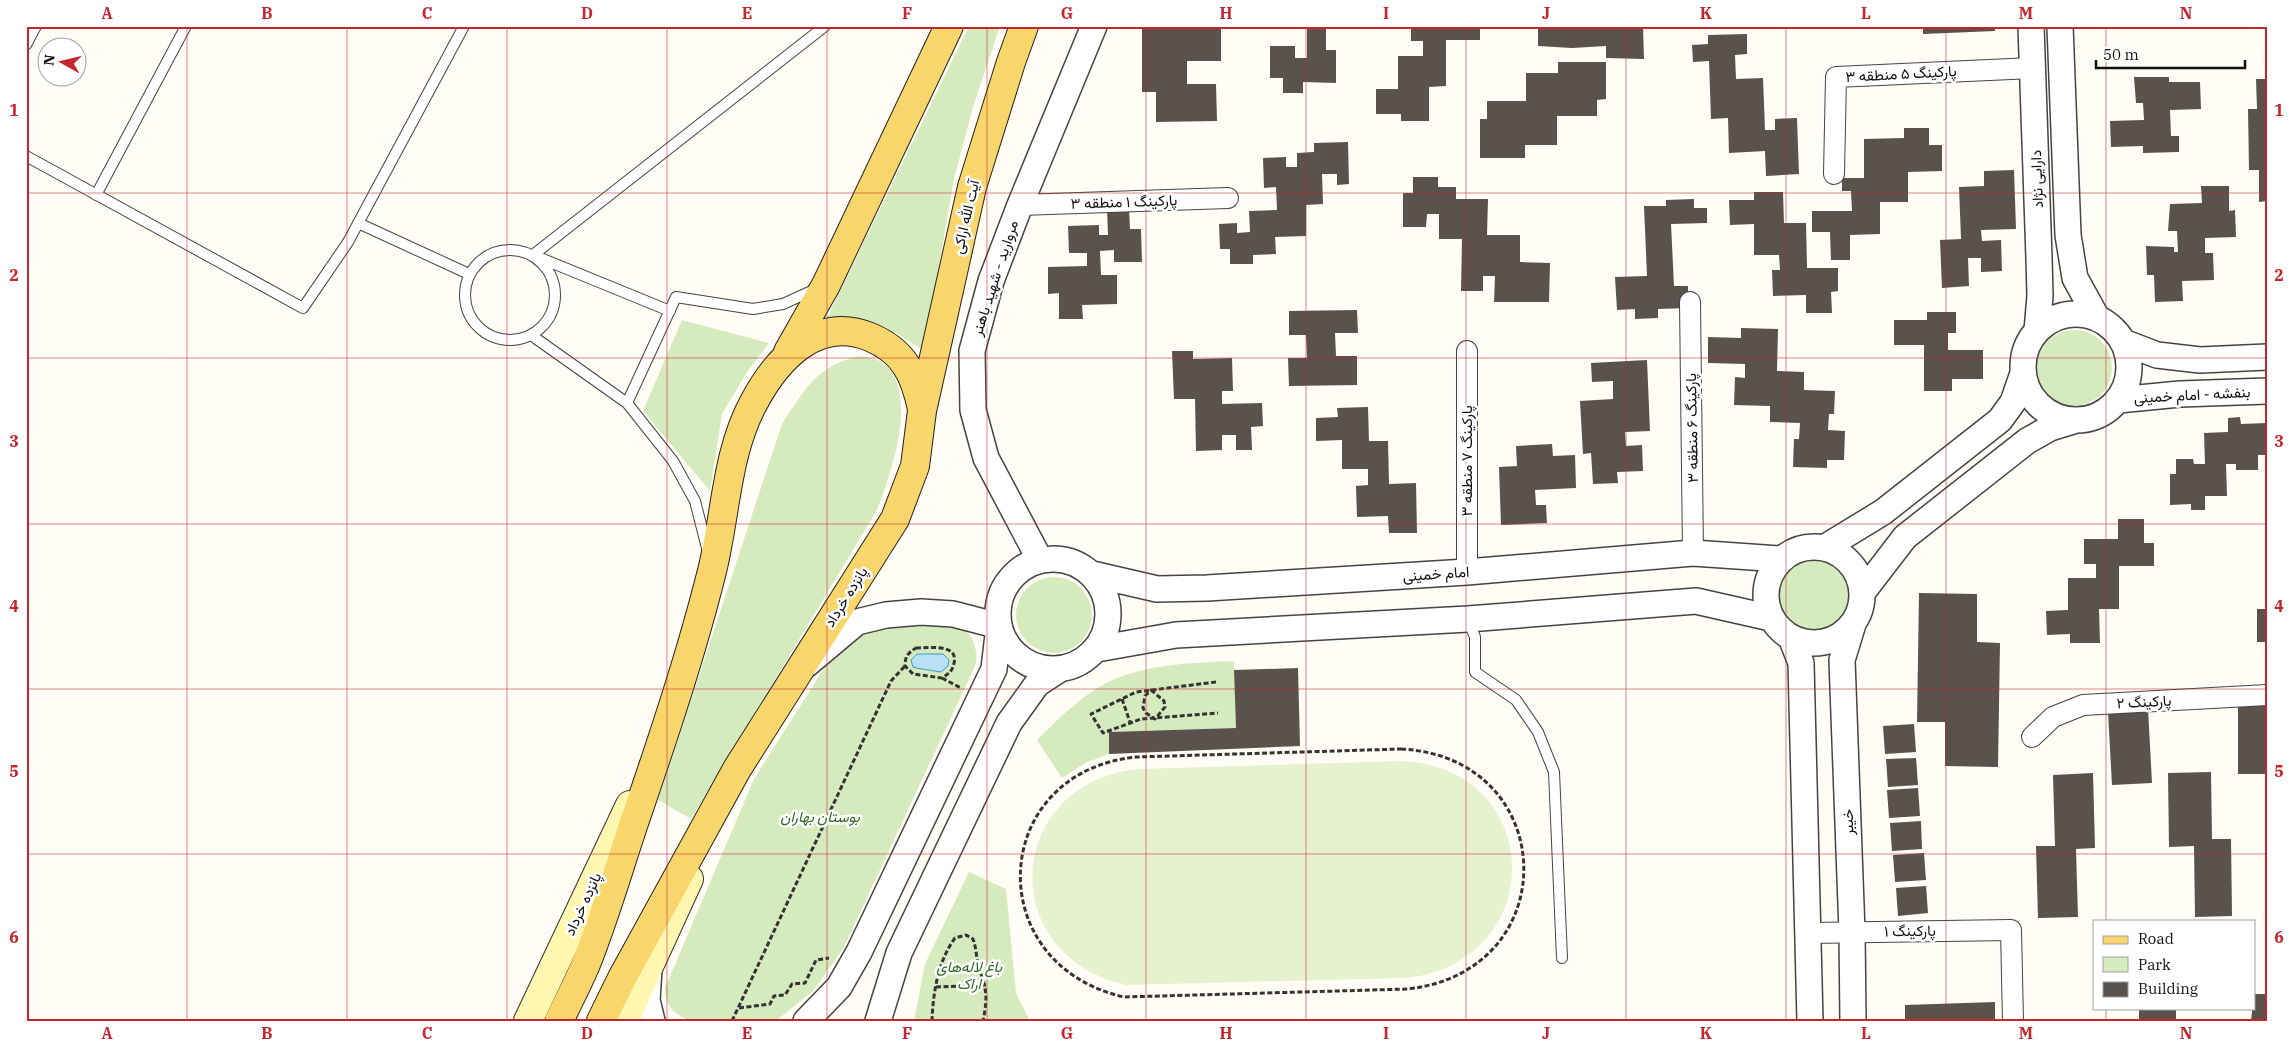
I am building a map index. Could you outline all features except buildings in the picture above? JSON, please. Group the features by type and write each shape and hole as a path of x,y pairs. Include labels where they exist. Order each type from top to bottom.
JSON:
{"main road":[{"path":"786,358 826,285 950,26"},
{"name":"آیت الله اراکی","path":"922,411 972,187 1010,62 1024,26"},
{"path":"786,358 803,342 816,336 845,330 860,333 894,349 909,369 918,390 922,411"},
{"name":"پانزده خرداد","path":"559,1021 586,964 664,734 712,570 733,457 742,429 762,387 786,358"},
{"name":"پانزده خرداد","path":"601,1021 622,978 737,769 895,520 915,466 922,411"},
{"name":"پانزده خرداد","path":"528,1021 664,734"},
{"name":"پانزده خرداد","path":"624,1021 650,967 737,769"}],"street":[{"name":"مروارید - شهید باهنر","path":"1040,560 986,458 973,410 972,351 991,282 1020,205 1094,26"},
{"name":"دارایی نژاد","path":"2031,26 2040,287 2037,331"},
{"name":"دارایی نژاد","path":"2060,26 2068,234 2075,278 2097,318"},
{"name":"پارکینگ ۵ منطقه ۳","path":"1834,174 1836,77 2033,68"},
{"name":"پارکینگ ۱ منطقه ۳","path":"1020,205 1228,198"},
{"name":"پارکینگ ۶ منطقه ۳","path":"1690,302 1693,553"},
{"path":"1824,548 1883,512 2000,420 2013,402 2023,373 2026,351 2037,331 2047,322 2071,314 2097,318 2112,328 2123,342 2128,356 2129,371 2126,386 2118,400 2106,411 2092,418 2076,420 2050,428 2027,441 1905,537 1862,592"},
{"path":"2123,342 2157,355 2200,360 2267,358"},
{"name":"پارکینگ ۷ منطقه ۳","path":"1467,351 1467,572"},
{"path":"2023,373 2028,388 2036,402 2054,415 2076,420"},
{"name":"بنفشه - امام خمینی","path":"2118,400 2180,394 2267,392"},
{"path":"1809,547 1824,548 1839,554 1851,564 1859,577 1862,592 1860,609 1853,624 1841,635 1826,642 1810,644 1792,640 1780,631 1771,618 1766,602 1766,586 1771,572 1781,559 1794,551 1809,547"},
{"name":"امام خمینی","path":"1092,574 1157,588 1167,588 1467,572 1693,553 1781,559"},
{"path":"806,1021 839,987 859,952 991,676 994,669 999,626 1000,598 1016,574 1027,565 1040,560 1054,558 1068,560 1092,574 1102,587 1108,602 1107,626 1097,649"},
{"path":"999,626 1005,641 1015,654 1028,664 1044,669 1060,669 1076,665 1097,649 1176,635 1468,619 1696,601 1771,618"},
{"path":"801,669 857,622 886,615 921,612 953,614 999,626"},
{"name":"خیبر","path":"1852,1021 1852,932 1842,660 1853,624"},
{"path":"1792,640 1801,663 1810,1021"},
{"path":"878,1021 899,953 1009,723 1037,684 1060,669"},
{"name":"پارکینگ ۲","path":"2032,737 2052,717 2083,705 2267,695"},
{"name":"پارکینگ ۱","path":"1809,933 2011,930 2013,1021"},
{"path":"650,967 647,1000 652,1021"}],"lane":[{"path":"26,45 36,26"},
{"path":"96,195 186,26"},
{"path":"26,156 303,308 348,242 464,26"},
{"path":"533,256 824,26"},
{"path":"358,223 469,274"},
{"path":"533,256 543,264 551,276 555,289 550,316 542,327 531,335 518,340 503,340 489,336 469,316 465,302 465,288 469,274 478,262 497,252 519,250 670,311"},
{"path":"627,403 676,297 753,309 783,304 826,285"},
{"path":"531,335 627,403 673,461 695,501 712,570"},
{"path":"1468,619 1475,638 1475,672 1516,700 1538,732 1554,772 1562,958"}],"path":[{"path":"732,1021 891,681 905,666 908,652 916,648 945,648 951,651 955,659 953,668 942,678 914,674 905,666"},
{"path":"1216,682 1136,692 1091,714 1103,734 1130,722 1218,713"},
{"path":"1151,690 1164,701 1165,707 1155,718"},
{"path":"1151,690 1145,696 1143,708 1146,713 1155,718"},
{"path":"1122,698 1130,722"},
{"path":"1421,750 1458,761 1475,772 1490,785 1513,817 1520,836 1524,865 1522,895 1516,914 1495,948 1481,962 1456,978 1428,987 1408,990 1143,998 1104,992 1069,975 1042,946 1025,910 1020,871 1029,832 1049,798 1080,773 1098,764 1136,757 1421,750"},
{"path":"932,1021 936,986 943,960 955,938 966,935 974,939 977,961 988,994 983,1021"},
{"path":"738,1008 770,1004 774,996 785,995 792,984 805,983 816,960 828,960 835,949 859,952"},
{"path":"936,986 986,985"}],"green space":[{"path":"969,26 1000,26 973,107 954,179 924,351 878,324 856,320 825,322"},
{"path":"682,320 769,343 747,372 722,414 710,491 643,411"},
{"path":"2074,330 2088,333 2101,341 2109,354 2112,368 2109,382 2101,395 2088,403 2074,406 2060,403 2047,395 2039,382 2036,368 2039,354 2047,341 2060,333"},
{"path":"861,356 883,363 894,376 900,393 899,434 895,455 883,494 877,510 691,819 658,800 782,424 806,389 823,372 846,360"},
{"path":"1815,559 1835,565 1845,575 1851,595 1845,615 1835,625 1815,631 1795,625 1785,615 1779,595 1785,575 1795,565"},
{"path":"1054,577 1068,580 1081,588 1089,601 1092,615 1089,629 1081,642 1068,650 1054,653 1040,650 1027,642 1019,629 1016,615 1019,601 1027,588 1040,580"},
{"name":"بوستان بهاران","path":"948,615 966,631 973,641 976,664 843,949 813,991 777,1020 690,1021 679,1015 671,1009 665,988 754,779 842,640 866,623"},
{"path":"1234,661 1236,728 1109,732 1109,754 1085,763 1062,778 1037,740 1082,699 1114,679 1164,666"},
{"path":"1401,761 1449,771 1483,795 1504,828 1512,865 1506,903 1487,937 1454,964 1407,978 1126,985 1083,968 1054,941 1037,908 1033,872 1041,836 1061,805 1093,781 1137,769"},
{"name":"باغ لاله‌های اراک","path":"969,872 1006,889 1016,993 1030,1021 914,1021 925,964"}],"water":[{"path":"917,654 943,654 949,660 948,666 941,672 913,667 911,660"}]}
